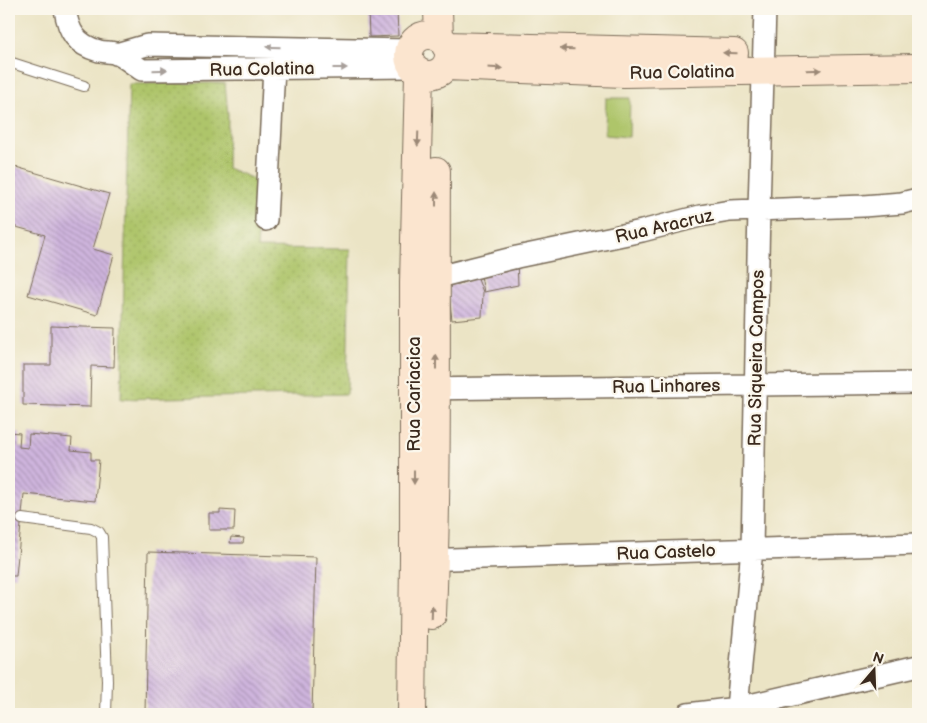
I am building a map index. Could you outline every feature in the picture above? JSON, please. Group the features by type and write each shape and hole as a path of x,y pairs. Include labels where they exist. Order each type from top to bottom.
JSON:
{"street":[{"name":"Rua Colatina","path":"65,9 73,36 92,48 116,54 142,70 274,68 429,56"},
{"name":"Rua Cariacica","path":"420,9 429,56"},
{"name":"Rua Cariacica","path":"428,714 424,560 425,281 429,56 438,9"},
{"name":"Rua Siqueira Campos","path":"737,708 752,549 758,209 765,9"},
{"name":"Rua Colatina","path":"116,54 147,45 429,56 918,68"},
{"name":"Rua Colatina","path":"764,63 918,49"},
{"path":"266,220 274,68"},
{"name":"Rua Aracruz","path":"425,281 518,257 730,211 863,206 918,199"},
{"name":"Rua Linhares","path":"424,389 918,383"},
{"name":"Rua Castelo","path":"424,560 918,544"},
{"name":"Rua Cariacica","path":"412,714 424,560"},
{"path":"688,714 737,708 918,666"}],"lane":[{"path":"9,62 84,86"},
{"path":"22,519 91,528 102,537 107,681 106,714"}],"green space":[{"path":"225,83 228,115 227,168 261,182 257,248 350,249 347,394 121,399 129,84"},
{"path":"606,98 630,98 629,137 605,135"}],"building":[{"path":"368,9 397,9 398,36 369,37"},
{"path":"9,165 109,194 93,249 114,255 97,315 28,295 45,235 9,225"},
{"path":"517,259 518,285 484,292 480,271"},
{"path":"477,277 483,292 482,317 452,320 448,285 459,284"},
{"path":"51,326 115,328 114,367 91,366 90,407 23,405 23,365 51,365"},
{"path":"9,432 20,433 19,447 28,448 29,434 72,438 71,450 91,452 91,460 99,460 95,501 24,494 16,576 9,576"},
{"path":"220,510 235,511 234,530 209,530 209,513 220,513"},
{"path":"231,537 244,538 243,543 230,543"},
{"path":"148,552 316,557 312,714 145,714"}]}
